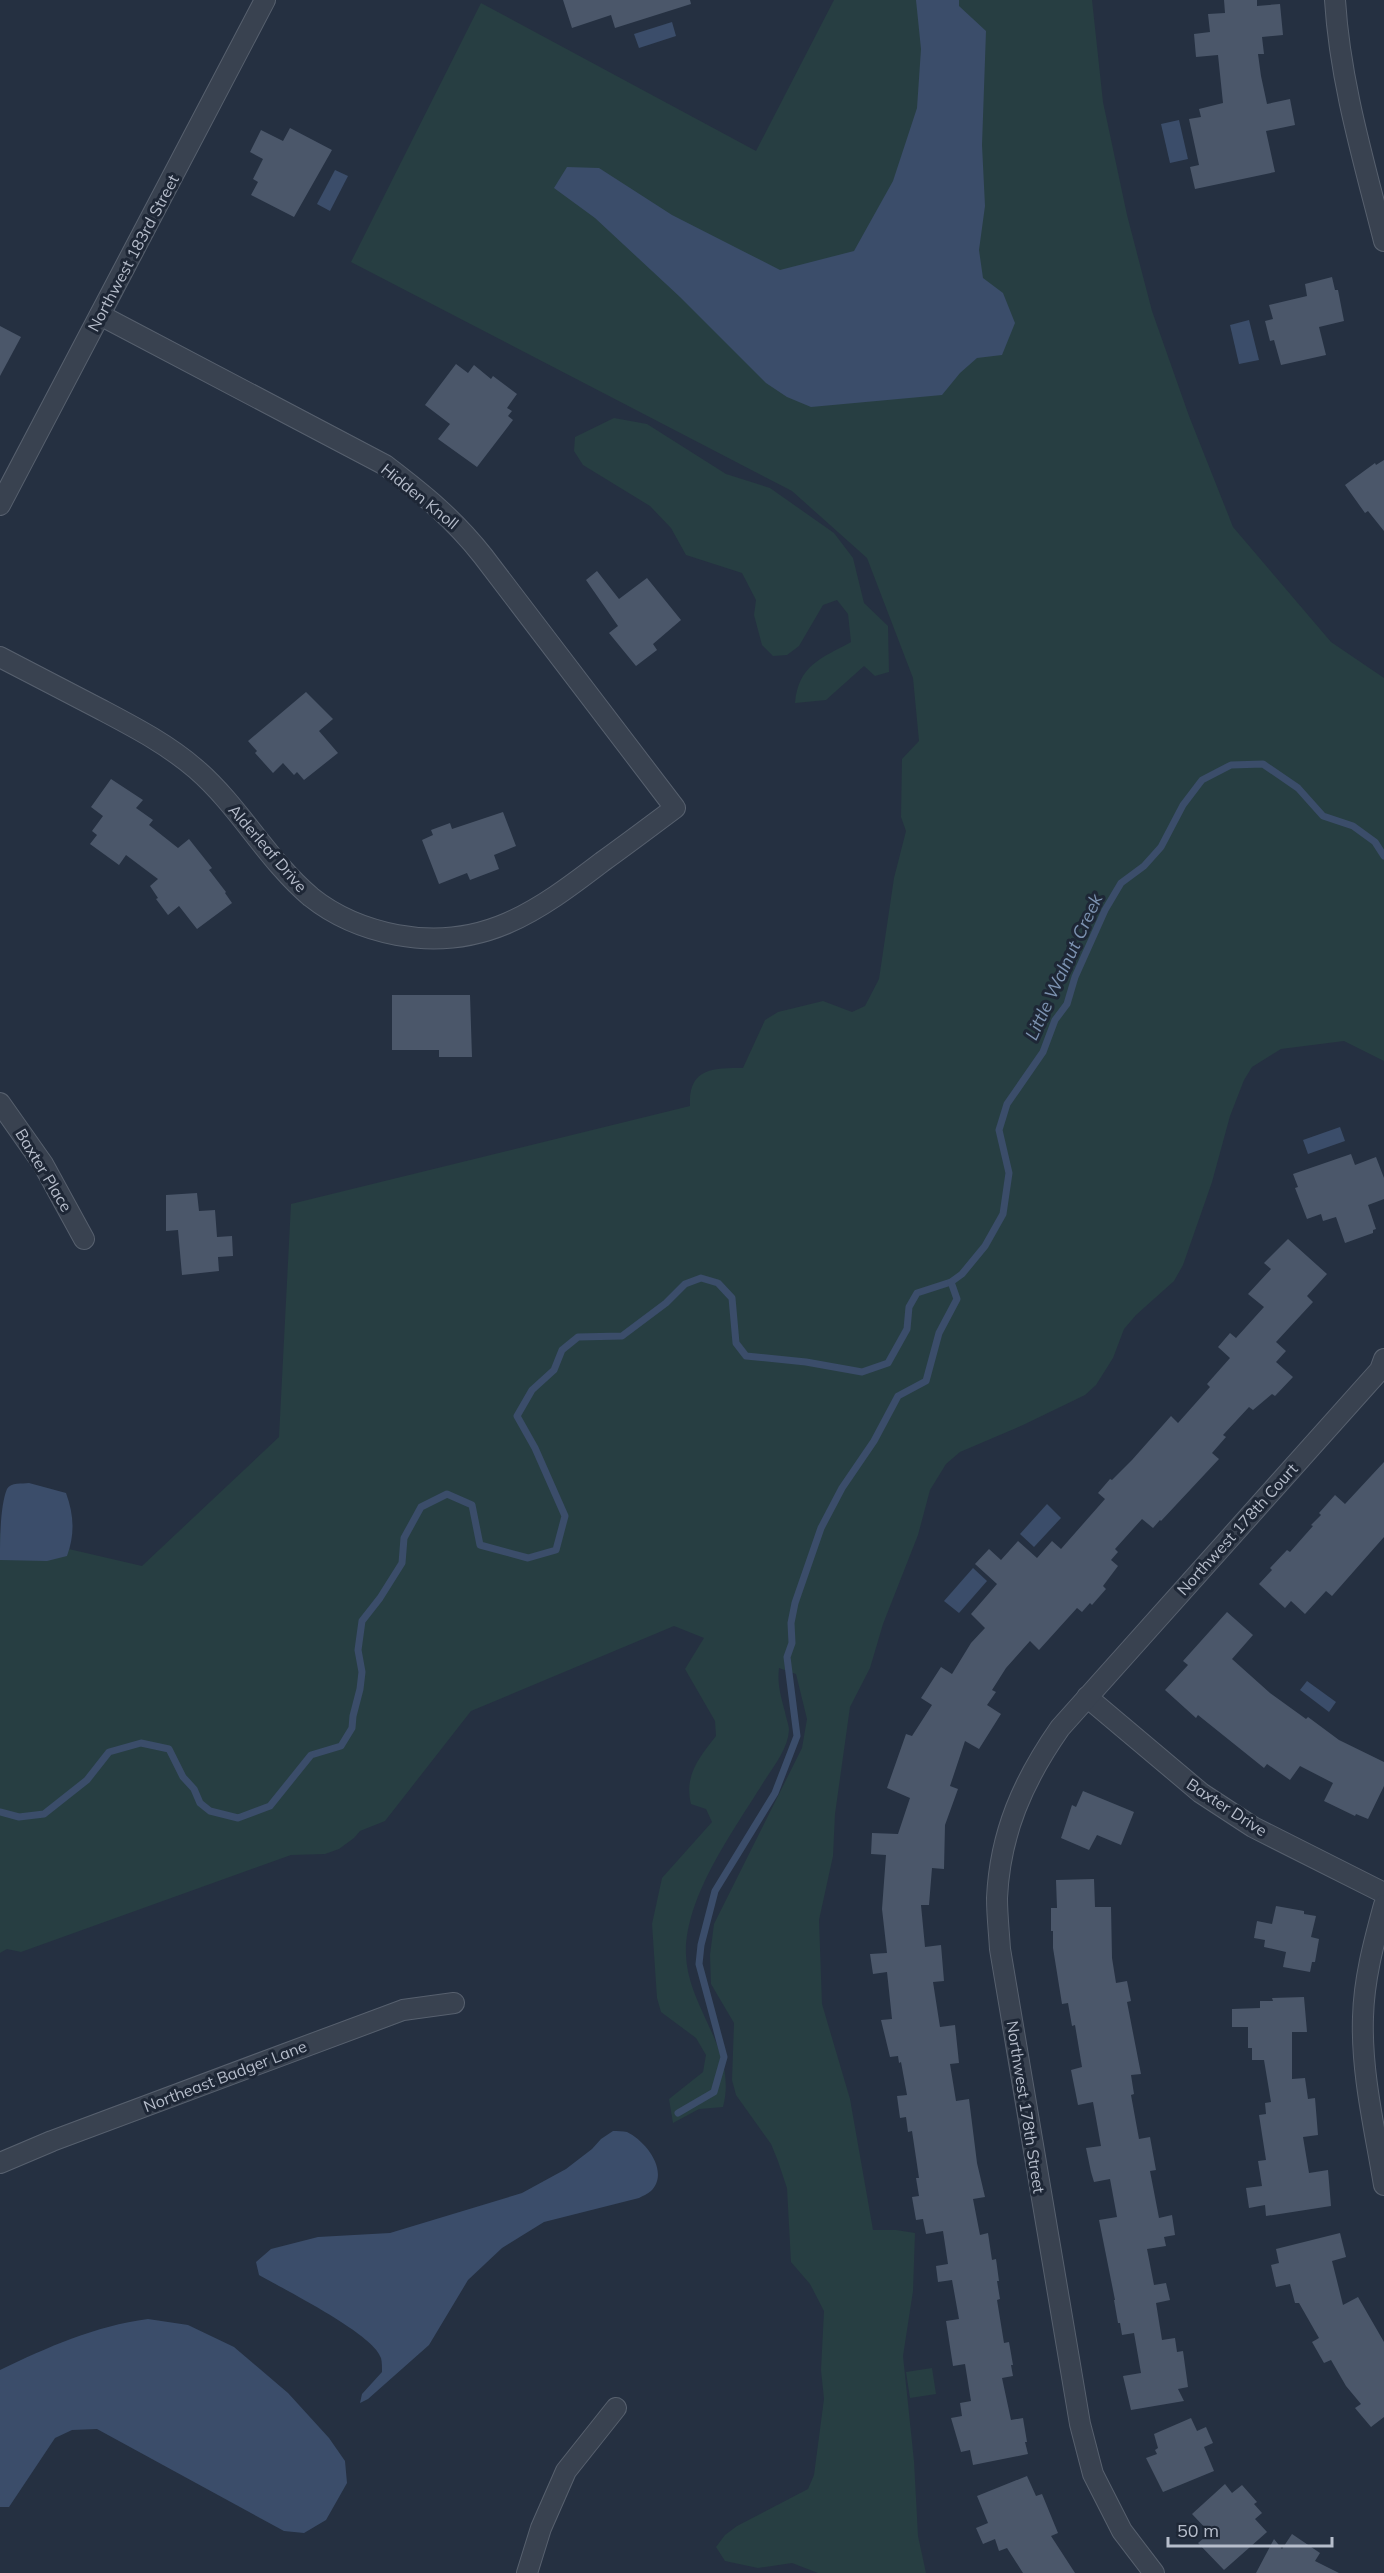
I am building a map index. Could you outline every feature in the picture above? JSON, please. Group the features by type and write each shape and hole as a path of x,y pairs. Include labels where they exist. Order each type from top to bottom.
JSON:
{"street":[{"name":"Northwest 183rd Street","path":"0,505 266,0"},
{"path":"1335,0 1336,26 1349,102 1384,241"},
{"name":"Hidden Knoll","path":"100,315 385,465 424,495 458,525 483,556 675,808"},
{"name":"Alderleaf Drive","path":"0,657 151,736 196,769 230,803 289,876 313,898 345,919 381,932 416,938 465,937 507,925 555,898 675,808"},
{"name":"Baxter Place","path":"0,1103 43,1164 84,1239"},
{"name":"Northwest 178th Court","path":"1087,1697 1380,1370 1384,1359"},
{"name":"Baxter Drive","path":"1087,1697 1201,1794 1253,1827 1384,1893"},
{"name":"Northwest 178th Street","path":"1087,1697 1060,1728 1038,1759 1017,1799 1003,1848 998,1899 1000,1949 1080,2424 1093,2474 1122,2531 1154,2573"},
{"path":"1384,1905 1366,1974 1362,2017 1364,2063 1384,2185"},
{"name":"Northeast Badger Lane","path":"0,2163 63,2137 403,2010 454,2002"},
{"path":"527,2573 540,2529 566,2471 616,2408"}],"green space":[{"path":"834,0 1092,0 1103,102 1127,215 1152,311 1189,416 1233,527 1331,642 1384,678 1384,1061 1344,1041 1281,1049 1252,1067 1244,1080 1230,1116 1212,1182 1183,1265 1174,1281 1124,1329 1113,1358 1096,1385 1085,1395 960,1452 946,1464 930,1490 918,1535 883,1624 870,1668 850,1707 835,1814 833,1856 819,1920 822,2004 850,2099 873,2230 915,2233 913,2291 903,2356 914,2461 918,2536 926,2573 818,2573 792,2563 758,2568 725,2561 716,2547 725,2535 737,2526 808,2489 814,2475 824,2399 821,2370 824,2311 810,2284 791,2262 787,2188 771,2144 736,2095 732,2080 734,2023 711,1984 710,1955 714,1924 802,1748 807,1719 796,1674 779,1668 780,1690 789,1728 786,1744 713,1865 693,1911 688,1933 686,1955 689,1975 724,2067 726,2087 723,2107 699,2109 673,2123 669,2099 703,2072 706,2055 696,2038 661,2012 657,1998 652,1924 662,1878 712,1822 706,1809 691,1804 689,1794 691,1776 695,1767 716,1736 715,1721 685,1669 704,1638 674,1626 471,1711 385,1821 360,1831 339,1849 325,1854 291,1855 21,1952 7,1949 0,1953 0,1533 142,1566 279,1437 291,1204 690,1106 690,1093 698,1077 713,1070 743,1068 765,1020 778,1012 823,1001 852,1012 865,1006 879,979 894,878 906,831 901,817 902,759 919,741 913,678 867,558 792,491 351,262 481,3 756,151"},
{"path":"614,418 647,424 726,474 770,488 834,533 853,558 864,603 888,626 889,672 875,676 864,666 826,700 795,703 797,690 806,671 821,658 851,642 848,614 837,600 823,605 799,646 787,655 773,656 762,645 754,615 756,600 742,573 686,555 671,528 650,506 583,465 574,451 575,437"},
{"path":"932,2368 936,2394 910,2398 906,2372"}],"water":[{"path":"916,0 959,0 959,6 986,31 982,145 985,206 979,250 983,278 1003,293 1015,323 1002,355 977,358 960,373 942,395 811,407 787,397 766,383 680,297 595,218 554,188 567,167 599,168 672,215 780,270 854,251 893,181 917,108 921,49"},
{"path":"672,22 676,36 639,48 634,34"},
{"path":"1179,120 1188,159 1170,163 1161,124"},
{"path":"335,170 348,176 330,211 317,204"},
{"path":"1249,320 1259,360 1239,364 1230,325"},
{"path":"1340,1127 1345,1141 1308,1154 1303,1140"},
{"path":"29,1483 66,1493 71,1509 72,1524 67,1556 47,1561 0,1560 0,1534 7,1489 14,1484"},
{"path":"1047,1504 1061,1518 1034,1547 1020,1534"},
{"path":"973,1568 987,1581 959,1613 944,1601"},
{"path":"1307,1681 1336,1702 1329,1712 1300,1690"},
{"path":"613,2131 627,2132 648,2150 657,2166 658,2175 651,2191 639,2198 544,2222 502,2248 468,2280 429,2345 368,2399 360,2403 362,2394 382,2372 381,2358 375,2348 346,2325 259,2275 256,2262 271,2249 318,2237 390,2233 522,2193 566,2169"},
{"path":"148,2319 188,2325 234,2347 288,2393 329,2438 345,2461 347,2483 326,2520 304,2533 284,2531 97,2429 72,2430 55,2438 9,2507 0,2507 0,2370 91,2332"}],"building":[{"path":"563,0 690,0 691,4 615,28 611,15 572,28"},
{"path":"1224,0 1257,0 1257,6 1280,4 1283,35 1262,37 1264,54 1258,54 1267,104 1290,99 1295,125 1266,131 1275,172 1195,189 1190,167 1199,165 1189,119 1201,117 1199,109 1223,103 1218,55 1196,57 1194,34 1210,32 1208,14 1225,13"},
{"path":"290,128 332,150 294,217 251,195 258,182 253,179 263,159 250,152 261,130 283,141"},
{"path":"1332,277 1335,290 1338,290 1344,321 1319,327 1326,355 1281,365 1274,340 1270,341 1265,321 1273,319 1269,305 1307,296 1305,284"},
{"path":"0,326 21,337 0,376"},
{"path":"456,364 468,373 474,365 491,379 493,376 517,394 507,408 512,411 508,416 513,420 477,467 438,439 450,424 425,405"},
{"path":"1384,460 1384,531 1368,511 1365,513 1345,485 1375,463 1376,465"},
{"path":"597,571 619,599 647,578 681,620 653,644 657,650 636,666 609,633 618,626 586,580"},
{"path":"306,692 333,719 319,731 338,753 304,780 297,772 294,775 283,763 273,773 255,753 257,751 248,741"},
{"path":"111,779 143,800 136,808 153,820 149,825 178,848 189,839 212,868 209,870 232,903 197,929 179,906 168,915 150,886 158,879 126,855 119,865 90,844 97,835 92,831 103,816 91,807"},
{"path":"503,812 516,846 494,855 499,869 470,880 467,873 439,884 422,840 433,835 431,830 450,823 452,829"},
{"path":"392,995 470,995 472,1057 439,1057 439,1050 392,1050"},
{"path":"1351,1154 1355,1165 1376,1157 1384,1178 1384,1199 1368,1205 1376,1229 1373,1233 1345,1243 1336,1217 1323,1221 1321,1214 1307,1219 1295,1188 1298,1187 1293,1174"},
{"path":"197,1193 199,1211 215,1210 217,1237 232,1236 233,1256 218,1257 219,1271 182,1275 178,1230 166,1231 166,1195"},
{"path":"1288,1239 1327,1274 1307,1296 1313,1302 1276,1342 1286,1351 1276,1362 1293,1377 1275,1396 1272,1394 1253,1410 1249,1407 1223,1435 1226,1437 1212,1453 1219,1459 1161,1521 1153,1528 1142,1519 1115,1549 1118,1552 1111,1560 1118,1566 1103,1586 1106,1589 1092,1605 1090,1603 1082,1612 1077,1608 1039,1650 1030,1641 1006,1668 992,1690 996,1692 987,1705 1001,1714 979,1749 965,1741 950,1786 958,1789 945,1825 944,1869 932,1868 929,1905 921,1905 925,1947 941,1945 944,1981 933,1982 940,2027 955,2025 959,2063 950,2064 956,2101 969,2099 977,2163 985,2197 973,2199 980,2235 988,2233 992,2260 996,2259 1000,2299 997,2300 1004,2343 1009,2342 1013,2365 1011,2365 1013,2376 1002,2378 1011,2420 1023,2418 1028,2454 973,2465 970,2450 961,2452 951,2418 962,2416 960,2403 971,2401 965,2364 953,2366 946,2321 959,2319 952,2280 938,2282 936,2266 948,2264 943,2231 926,2234 923,2219 916,2220 912,2197 919,2196 916,2178 919,2178 912,2131 908,2132 906,2117 900,2118 897,2096 907,2095 901,2062 899,2063 898,2056 890,2057 881,2020 892,2019 887,1972 873,1974 870,1954 887,1953 882,1909 886,1855 871,1854 872,1833 898,1834 910,1798 887,1788 906,1734 912,1736 932,1705 921,1698 941,1667 952,1674 971,1643 985,1628 971,1614 997,1584 975,1564 989,1549 1001,1560 1018,1541 1037,1558 1052,1541 1061,1549 1105,1499 1098,1493 1110,1479 1112,1480 1132,1460 1171,1416 1178,1423 1210,1387 1207,1384 1230,1358 1218,1347 1230,1333 1236,1338 1264,1307 1248,1294 1271,1269 1264,1263"},
{"path":"1384,1462 1384,1537 1332,1596 1326,1591 1305,1614 1291,1601 1285,1608 1259,1584 1272,1570 1270,1568 1287,1550 1290,1552 1313,1526 1311,1525 1321,1515 1319,1513 1335,1495 1345,1504"},
{"path":"1227,1612 1253,1635 1232,1659 1270,1693 1306,1719 1308,1717 1339,1740 1384,1762 1384,1786 1368,1819 1356,1814 1355,1816 1324,1801 1333,1783 1300,1766 1290,1780 1267,1764 1264,1768 1198,1715 1196,1718 1165,1690 1188,1665 1183,1661"},
{"path":"1083,1791 1134,1812 1121,1845 1097,1835 1089,1850 1061,1838 1072,1805 1076,1807"},
{"path":"1094,1879 1095,1907 1111,1907 1112,1958 1116,1983 1127,1981 1131,2001 1127,2002 1141,2074 1131,2075 1134,2094 1131,2095 1139,2139 1150,2137 1156,2170 1150,2171 1159,2218 1172,2215 1175,2235 1164,2237 1166,2246 1147,2249 1154,2285 1166,2283 1170,2300 1156,2303 1162,2340 1175,2338 1177,2352 1183,2351 1188,2387 1178,2389 1184,2401 1131,2410 1123,2376 1141,2373 1134,2333 1122,2335 1120,2323 1118,2323 1099,2220 1117,2217 1110,2179 1094,2182 1091,2172 1086,2148 1101,2146 1093,2102 1078,2105 1071,2070 1082,2067 1075,2025 1072,2026 1068,2003 1062,2004 1053,1948 1053,1931 1051,1931 1051,1908 1057,1908 1056,1880"},
{"path":"1276,1906 1304,1911 1304,1914 1316,1916 1311,1937 1319,1939 1315,1962 1312,1962 1310,1972 1283,1967 1286,1952 1264,1947 1265,1940 1254,1938 1257,1921 1272,1924"},
{"path":"1304,1997 1307,2032 1292,2032 1292,2079 1305,2078 1308,2099 1315,2098 1318,2135 1303,2137 1309,2173 1328,2170 1331,2206 1266,2216 1265,2205 1249,2208 1246,2188 1262,2186 1258,2161 1266,2160 1259,2115 1266,2114 1265,2103 1271,2102 1264,2060 1252,2060 1252,2048 1248,2048 1248,2027 1232,2027 1232,2009 1260,2008 1260,2001 1273,2001 1272,1998"},
{"path":"1340,2233 1346,2257 1332,2261 1343,2305 1358,2297 1384,2342 1384,2417 1371,2427 1355,2408 1361,2404 1346,2386 1331,2360 1324,2363 1312,2342 1319,2338 1299,2303 1295,2303 1290,2284 1276,2287 1271,2265 1279,2263 1276,2249"},
{"path":"1191,2418 1197,2431 1206,2427 1213,2443 1204,2447 1214,2471 1163,2492 1146,2458 1157,2454 1155,2450 1158,2448 1154,2434"},
{"path":"1027,2476 1036,2496 1042,2494 1058,2533 1051,2536 1075,2573 1023,2573 1007,2548 999,2551 995,2539 983,2544 976,2528 988,2523 977,2496"},
{"path":"1225,2484 1232,2493 1242,2485 1257,2502 1254,2504 1262,2513 1255,2519 1267,2532 1224,2570 1198,2543 1210,2533 1192,2514"},
{"path":"1292,2534 1320,2553 1315,2561 1339,2573 1256,2573 1274,2539 1282,2549"}],"waterway":[{"name":"Little Walnut Creek","path":"0,1812 19,1817 44,1814 87,1780 109,1752 141,1743 169,1749 200,1803 210,1811 238,1818 270,1806 311,1755 341,1746 352,1728 362,1672 358,1650 362,1621 402,1563 404,1538 421,1507 447,1494 472,1505 480,1545 528,1558 556,1550 565,1516 535,1448 517,1416 532,1390 554,1370 562,1350 578,1337 622,1336 666,1303 685,1284 701,1278 718,1283 732,1298 736,1343 746,1356 806,1362 862,1372 888,1363 907,1329 909,1307 917,1293 951,1282 962,1274 985,1246 1003,1214 1009,1173 999,1130 1007,1104 1043,1052 1055,1020 1067,1004 1075,977 1105,910 1121,883 1144,866 1161,847 1183,805 1202,780 1231,765 1263,764 1298,788 1323,816 1353,826 1375,842 1384,856"},
{"path":"678,2113 714,2092 724,2057 699,1964 701,1945 715,1891 775,1793 797,1736 787,1657 792,1643 791,1623 795,1603 821,1528 842,1488 874,1441 898,1396 926,1381 939,1333 957,1299 951,1282"}]}
